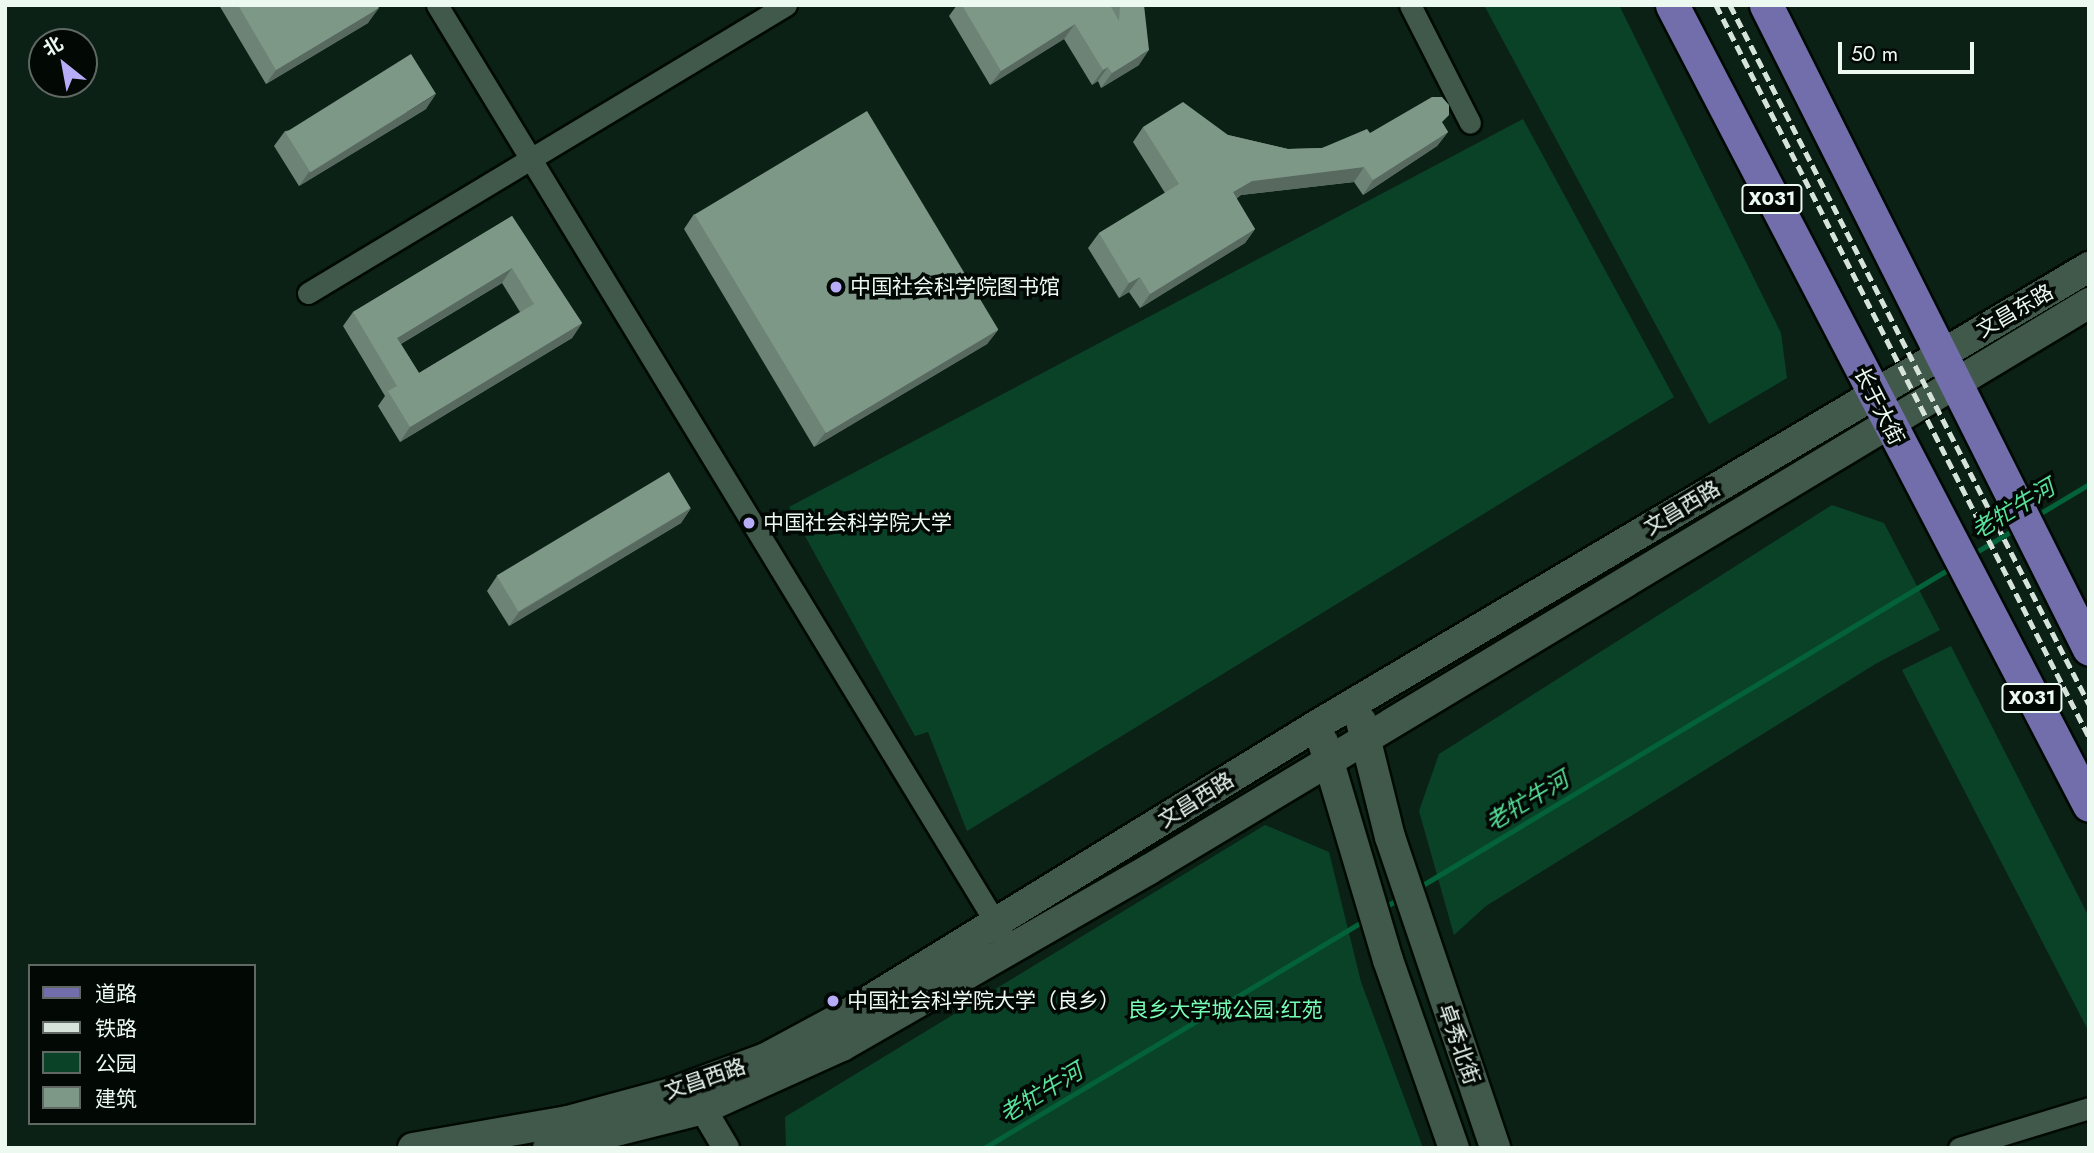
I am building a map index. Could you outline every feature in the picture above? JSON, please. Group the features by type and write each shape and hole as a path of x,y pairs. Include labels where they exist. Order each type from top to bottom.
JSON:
{"main road":[{"name":"长于大街","path":"1672,5 2089,805"},
{"path":"1766,5 2089,649"},
{"name":"文昌东路","path":"1948,369 2089,267"},
{"name":"文昌东路","path":"1948,369 2089,303"},
{"name":"文昌西路","path":"413,1148 696,1098 996,924 1317,725 1873,393 1948,369"},
{"name":"文昌西路","path":"548,1148 842,1046 1013,950 1328,758 1889,424 1948,369"},
{"name":"卓秀北街","path":"1357,703 1391,837 1495,1148"},
{"name":"卓秀北街","path":"1317,725 1388,960 1454,1148"}],"street":[{"path":"437,5 1013,950"},
{"path":"308,293 786,5"},
{"path":"1410,5 1470,123"},
{"path":"696,1098 726,1148"},
{"path":"1959,1148 2089,1108"}],"green space":[{"path":"1484,5 1619,5 1781,333 1787,378 1709,424"},
{"path":"1523,119 1674,397 967,831 928,732 915,736 789,507"},
{"path":"1832,505 1884,523 1940,630 1877,663 1486,906 1454,935 1419,811 1439,754"},
{"path":"1951,646 2089,917 2089,1032 1902,670"},
{"name":"良乡大学城公园·红苑","path":"1265,825 1329,852 1361,982 1423,1148 786,1148 785,1117"}],"building":[{"path":"238,5 377,5 379,8 276,70"},
{"path":"962,5 1110,5 1119,21 1120,5 1144,5 1149,50 1112,73 1108,67 1103,70 1075,24 1001,71"},
{"path":"411,54 436,94 310,172 285,132"},
{"path":"1432,97 1442,97 1449,105 1449,115 1442,122 1448,132 1373,180 1364,167 1252,181 1233,192 1255,229 1150,294 1140,277 1129,283 1099,233 1179,184 1143,127 1183,102 1228,135 1288,149 1322,148 1367,129 1370,133"},
{"name":"中国社会科学院图书馆","path":"867,111 998,330 826,433 695,215"},
{"path":"512,216 582,323 410,427 388,391 397,386 353,312","holes":["512,268 534,304 419,373 397,338"]},
{"path":"669,472 691,508 518,612 497,576"}],"waterway":[{"name":"老牤牛河","path":"2034,517 2089,484"},
{"name":"老牤牛河","path":"1971,555 2017,528"},
{"name":"老牤牛河","path":"1416,889 1954,566"},
{"name":"老牤牛河","path":"1383,908 1402,897"},
{"name":"老牤牛河","path":"984,1148 1366,919"}],"railway":[{"path":"1716,5 2089,737"},
{"path":"1730,5 2089,704"}],"place":[{"name":"中国社会科学院图书馆","path":"836,287"},
{"name":"中国社会科学院大学","path":"749,523"},
{"name":"中国社会科学院大学（良乡）","path":"833,1001"}]}
